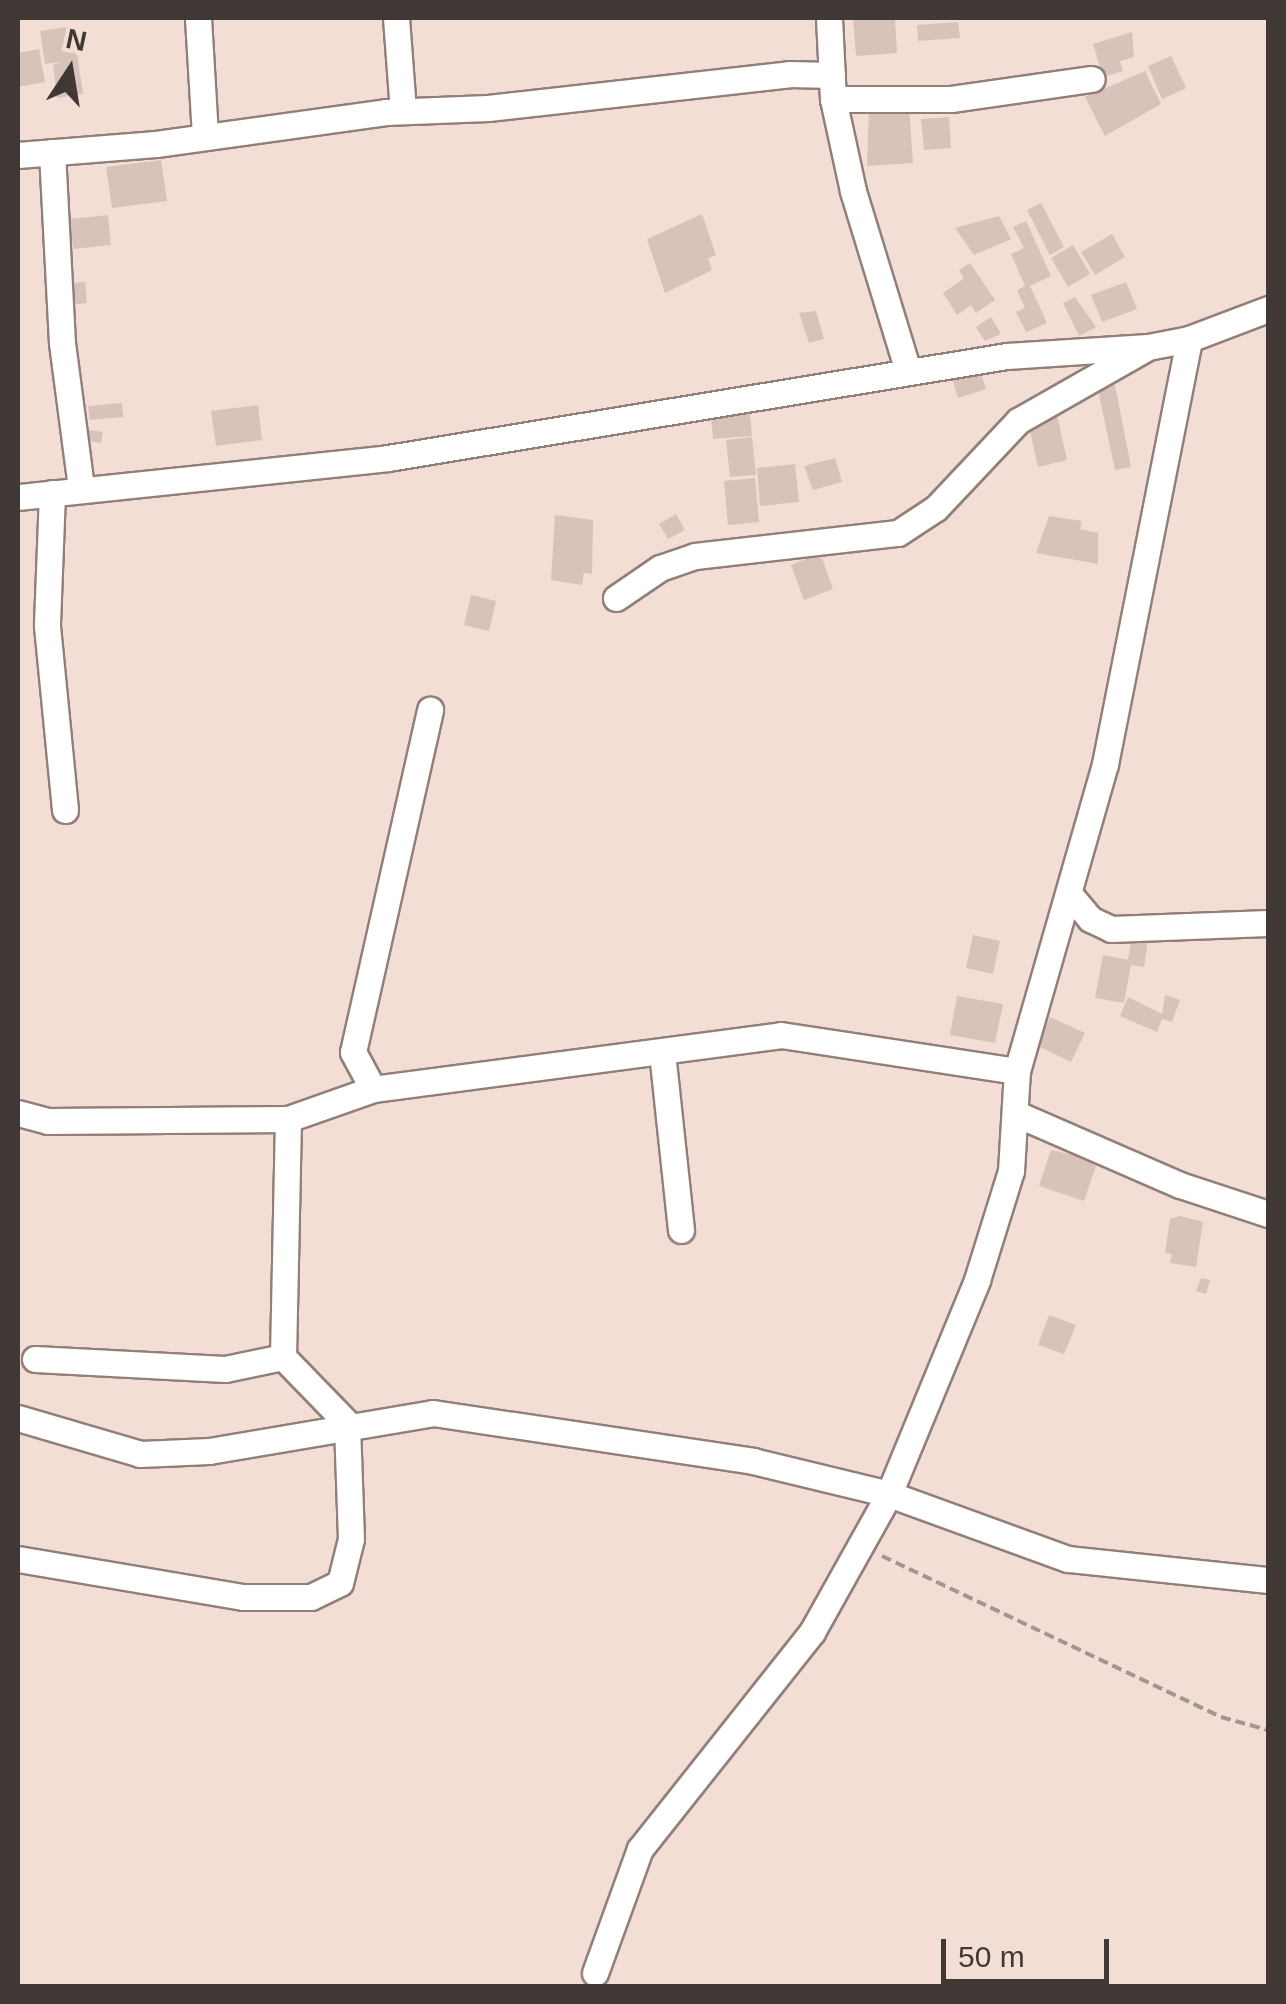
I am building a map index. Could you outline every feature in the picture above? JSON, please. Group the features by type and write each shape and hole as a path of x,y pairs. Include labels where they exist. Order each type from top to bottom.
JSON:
{"street":[{"path":"198,18 205,137"},
{"path":"396,18 403,110"},
{"path":"829,18 832,87 852,191 908,371"},
{"path":"18,154 205,137 403,110 488,108 789,74 832,87 1021,93 1092,79"},
{"path":"52,152 62,343 81,488"},
{"path":"18,497 388,458 697,412 1007,356 1148,347 1189,339 1268,309"},
{"path":"595,1974 640,1849 812,1632 860,1545 888,1494 977,1280 1011,1170 1019,1116 1017,1070 1071,896 1126,670 1189,339"},
{"path":"616,598 660,568 695,556 898,534 936,508 1018,421 1148,347"},
{"path":"52,492 48,626 65,810"},
{"path":"374,1090 354,1052 430,710"},
{"path":"1071,896 1090,919 1111,929 1268,923"},
{"path":"18,1113 48,1121 288,1118 374,1090 782,1035 1017,1070"},
{"path":"662,1052 681,1230"},
{"path":"1019,1116 1180,1185 1268,1214"},
{"path":"18,1559 199,1593 312,1597 340,1583 351,1539 346,1423 284,1357 288,1118"},
{"path":"34,1360 224,1369 284,1357"},
{"path":"18,1418 140,1454 209,1451 346,1423 433,1413 753,1461 888,1494 1068,1559 1268,1580"}],"path":[{"path":"860,1545 1221,1717 1268,1730"}],"building":[{"path":"853,18 895,18 897,53 856,56"},
{"path":"958,22 960,38 918,41 917,25"},
{"path":"73,26 83,94 57,98 53,65 63,62 45,64 40,31"},
{"path":"1132,32 1134,57 1120,61 1123,71 1103,77 1093,44"},
{"path":"39,49 45,82 18,87 18,53"},
{"path":"1171,56 1186,88 1162,99 1148,66"},
{"path":"1145,71 1161,104 1105,136 1085,97"},
{"path":"909,107 913,163 867,166 869,110"},
{"path":"949,117 951,148 924,150 921,119"},
{"path":"161,160 167,201 112,208 106,167"},
{"path":"1041,203 1064,247 1050,255 1027,210"},
{"path":"702,214 716,255 708,258 712,270 665,293 647,239"},
{"path":"108,215 111,245 73,249 70,219"},
{"path":"999,216 1011,239 974,255 955,228"},
{"path":"1026,221 1051,276 1030,286 1047,323 1026,332 1016,312 1025,308 1017,290 1025,286 1011,254 1024,248 1013,227"},
{"path":"1112,234 1125,257 1095,275 1081,252"},
{"path":"1073,245 1090,274 1068,287 1051,258"},
{"path":"970,263 995,300 976,313 971,305 957,315 943,293 964,278 959,270"},
{"path":"85,282 87,303 71,305 68,283"},
{"path":"1126,282 1137,309 1102,322 1091,295"},
{"path":"1075,297 1096,327 1079,336 1063,303"},
{"path":"816,311 824,339 809,343 799,313"},
{"path":"991,317 1001,334 985,341 976,327"},
{"path":"978,363 986,389 958,398 950,371"},
{"path":"1115,385 1131,467 1115,470 1098,390"},
{"path":"122,403 123,417 90,420 88,406"},
{"path":"749,403 752,436 713,439 710,406"},
{"path":"258,405 262,440 216,446 211,411"},
{"path":"1057,415 1067,460 1038,467 1028,422"},
{"path":"89,430 103,432 101,443 88,441"},
{"path":"752,437 756,475 730,477 726,440"},
{"path":"835,458 842,482 813,490 804,466"},
{"path":"795,464 799,502 760,506 757,468"},
{"path":"755,478 759,522 728,525 724,481"},
{"path":"676,514 685,530 668,539 659,524"},
{"path":"555,515 593,520 592,574 584,573 582,585 551,580"},
{"path":"1049,516 1082,521 1080,529 1098,533 1098,564 1036,553"},
{"path":"811,557 822,558 833,589 804,600 791,565"},
{"path":"471,595 496,601 489,631 464,625"},
{"path":"1133,932 1146,934 1147,948 1144,967 1131,965 1124,1003 1095,998 1103,955 1128,960"},
{"path":"973,935 1000,941 993,974 966,968"},
{"path":"1165,995 1180,1000 1172,1022 1162,1019 1157,1032 1120,1016 1128,997 1162,1014"},
{"path":"957,996 1003,1004 995,1043 950,1035"},
{"path":"1050,1017 1085,1033 1071,1062 1036,1045"},
{"path":"1051,1150 1086,1158 1096,1166 1084,1201 1039,1186"},
{"path":"1180,1216 1203,1222 1196,1267 1170,1263 1172,1254 1165,1253 1170,1219"},
{"path":"1201,1278 1210,1280 1206,1294 1196,1291"},
{"path":"1049,1315 1076,1325 1064,1354 1038,1345"}]}
